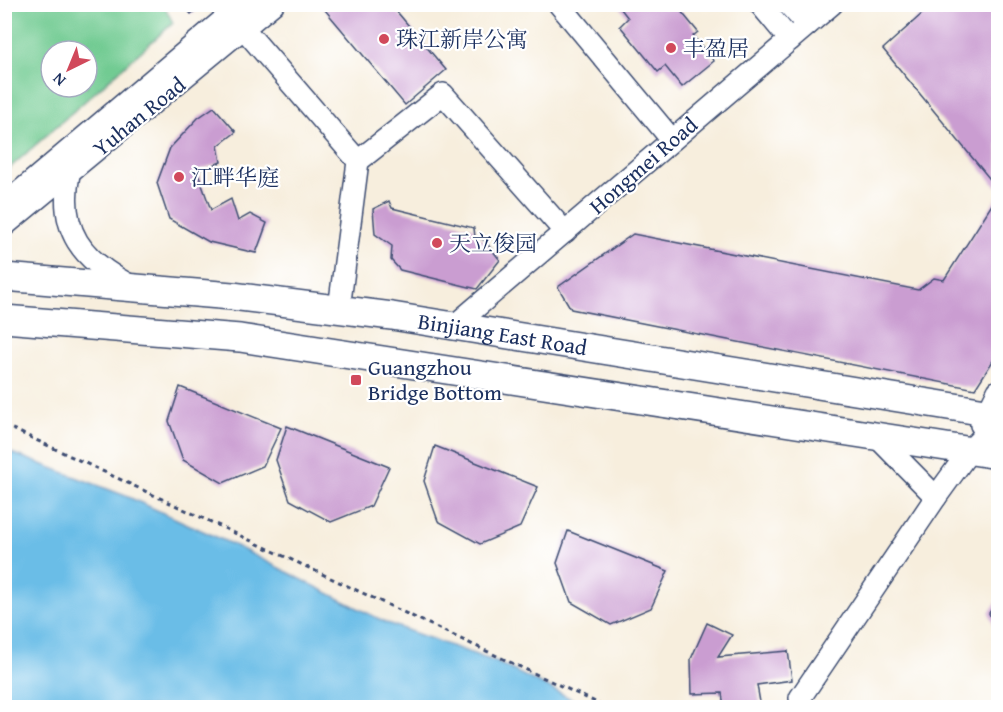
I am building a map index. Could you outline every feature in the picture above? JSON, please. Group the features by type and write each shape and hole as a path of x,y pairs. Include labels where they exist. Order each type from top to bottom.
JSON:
{"main road":[{"name":"Binjiang East Road","path":"4,277 232,296 339,309 995,409"},
{"name":"Binjiang East Road","path":"4,319 240,338 999,455"}],"street":[{"name":"Yuhan Road","path":"4,205 242,4"},
{"name":"Yuhan Road","path":"4,226 273,4"},
{"path":"559,4 672,140"},
{"path":"760,4 790,40"},
{"path":"788,4 807,25"},
{"name":"Hongmei Road","path":"454,326 832,4"},
{"path":"244,29 358,161"},
{"path":"339,309 358,161 443,94 565,232"},
{"path":"69,174 65,194 66,215 75,241 103,269 134,288"},
{"path":"800,698 970,450 995,409"},
{"path":"875,435 936,497"}],"path":[{"path":"4,426 608,708"}],"green space":[{"path":"5,4 164,5 173,23 99,89 99,39 39,39 39,99 87,99 5,172"}],"water":[{"path":"4,450 126,496 236,546 387,623 496,662 588,707 5,707"}],"building":[{"path":"182,4 203,4 191,14"},
{"name":"珠江新岸公寓","path":"320,4 397,4 393,7 446,70 405,105"},
{"name":"丰盈居","path":"617,4 675,4 698,32 693,36 714,61 682,87 665,66 658,72 620,26 628,18"},
{"path":"933,4 998,4 998,189 883,49"},
{"name":"江畔华庭","path":"214,107 236,132 218,146 221,162 197,171 211,210 231,199 238,221 250,214 267,223 256,253 209,242 169,219 157,183 170,148 198,118"},
{"path":"998,195 998,353 975,389 571,309 558,287 633,234 918,290 934,278 944,280"},
{"name":"天立俊园","path":"389,201 392,208 474,228 475,237 484,240 500,260 477,289 400,270 391,260 392,246 375,234 373,209"},
{"path":"180,387 281,428 263,466 223,483 183,460 169,421"},
{"path":"287,426 389,467 371,506 331,522 290,500 276,460"},
{"path":"435,446 538,487 520,527 480,544 438,521 424,481"},
{"path":"568,531 668,571 651,608 611,625 571,602 557,563"},
{"path":"998,600 998,635 989,613"},
{"path":"707,623 732,635 718,657 788,651 792,680 757,685 761,708 724,708 722,693 692,694 691,659"}],"place":[{"name":"珠江新岸公寓","path":"384,39"},
{"name":"丰盈居","path":"671,48"},
{"name":"江畔华庭","path":"179,177"},
{"name":"天立俊园","path":"437,243"},
{"name":"Guangzhou Bridge Bottom","path":"356,380"}]}
